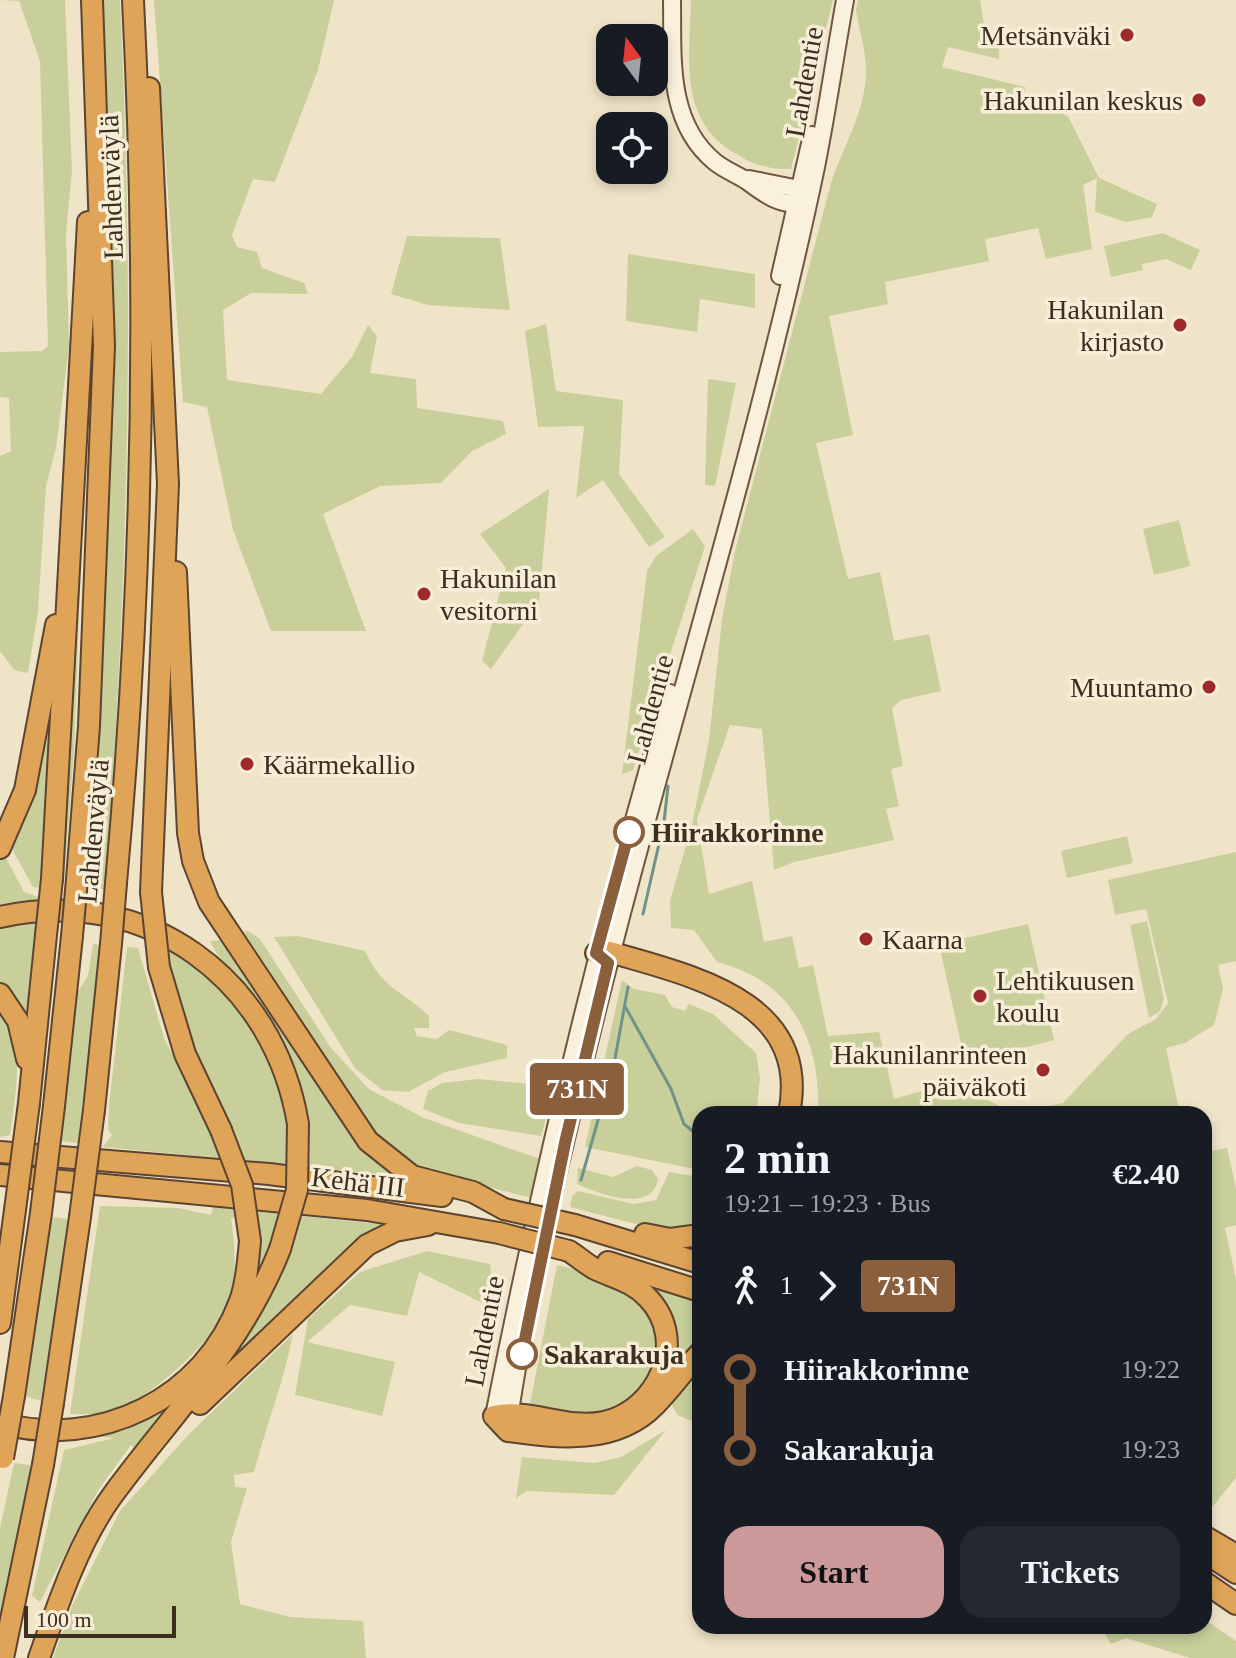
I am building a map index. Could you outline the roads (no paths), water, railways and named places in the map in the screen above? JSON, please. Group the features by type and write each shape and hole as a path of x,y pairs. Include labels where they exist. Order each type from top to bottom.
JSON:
{"highway":[{"name":"Lahdenväylä","path":"1,1465 14,1396 54,1106 89,726 104,361 92,0"},
{"name":"Lahdenväylä","path":"3,1658 43,1465 80,1217 94,1110 131,725 143,342 133,0"},
{"path":"134,22 148,78 188,833 199,880 224,925 344,1107 383,1156 412,1176 473,1192 504,1209"},
{"path":"0,1323 30,1094 52,879 97,130"},
{"path":"0,1423 67,1431 91,1429 143,1411 172,1392 216,1349 240,1301 250,1241 242,1185 221,1130 185,1054 159,967 151,892 168,484"},
{"path":"4,842 25,790 41,719 72,514"},
{"path":"0,917 59,909 111,917 144,927 197,955 225,977 262,1023 286,1074 298,1124 297,1190 280,1249 253,1310 234,1340 110,1498 79,1558 39,1658"},
{"path":"604,956 704,993 733,1009 754,1027 776,1065 777,1106"},
{"path":"604,956 709,981 742,999 764,1018 784,1052 791,1074 789,1106"},
{"path":"0,994 18,1021 30,1094"},
{"path":"0,1145 55,1157"},
{"name":"Kehä III","path":"0,1152 326,1180 504,1209 575,1225 692,1261"},
{"name":"Kehä III","path":"0,1175 324,1205 441,1222 569,1251 692,1289"},
{"path":"136,1465 367,1245 395,1231 441,1222"},
{"path":"575,1225 612,1225 670,1239 692,1236"},
{"path":"0,1277 13,1231"},
{"path":"504,1420 602,1422 626,1415 639,1406 662,1375 666,1339 659,1312 651,1300 634,1285 595,1269 569,1251"},
{"path":"504,1420 582,1437 629,1425 655,1406 692,1362"},
{"path":"1212,1541 1236,1555"},
{"path":"1212,1557 1236,1573"},
{"path":"1212,1588 1236,1604"}],"main road":[{"path":"672,0 675,87 683,121 714,162 742,178 800,198"},
{"name":"Lahdentie","path":"504,1420 532,1229 604,956 646,769 726,504 844,0"}],"waterway":[{"path":"643,914 664,822 668,786"},
{"path":"581,1180 614,1064 628,987"},
{"path":"626,1008 671,1089 684,1124 692,1130"}],"place":[{"name":"Metsänväki","path":"1127,35"},
{"name":"Hakunilan keskus","path":"1199,100"},
{"name":"Hakunilan kirjasto","path":"1180,325"},
{"name":"Hakunilan vesitorni","path":"424,594"},
{"name":"Muuntamo","path":"1209,687"},
{"name":"Käärmekallio","path":"247,764"},
{"name":"Hiirakkorinne","path":"629,832"},
{"name":"Kaarna","path":"866,939"},
{"name":"Lehtikuusen koulu","path":"980,996"},
{"name":"Hakunilanrinteen päiväkoti","path":"1043,1070"},
{"name":"Sakarakuja","path":"522,1354"}]}
